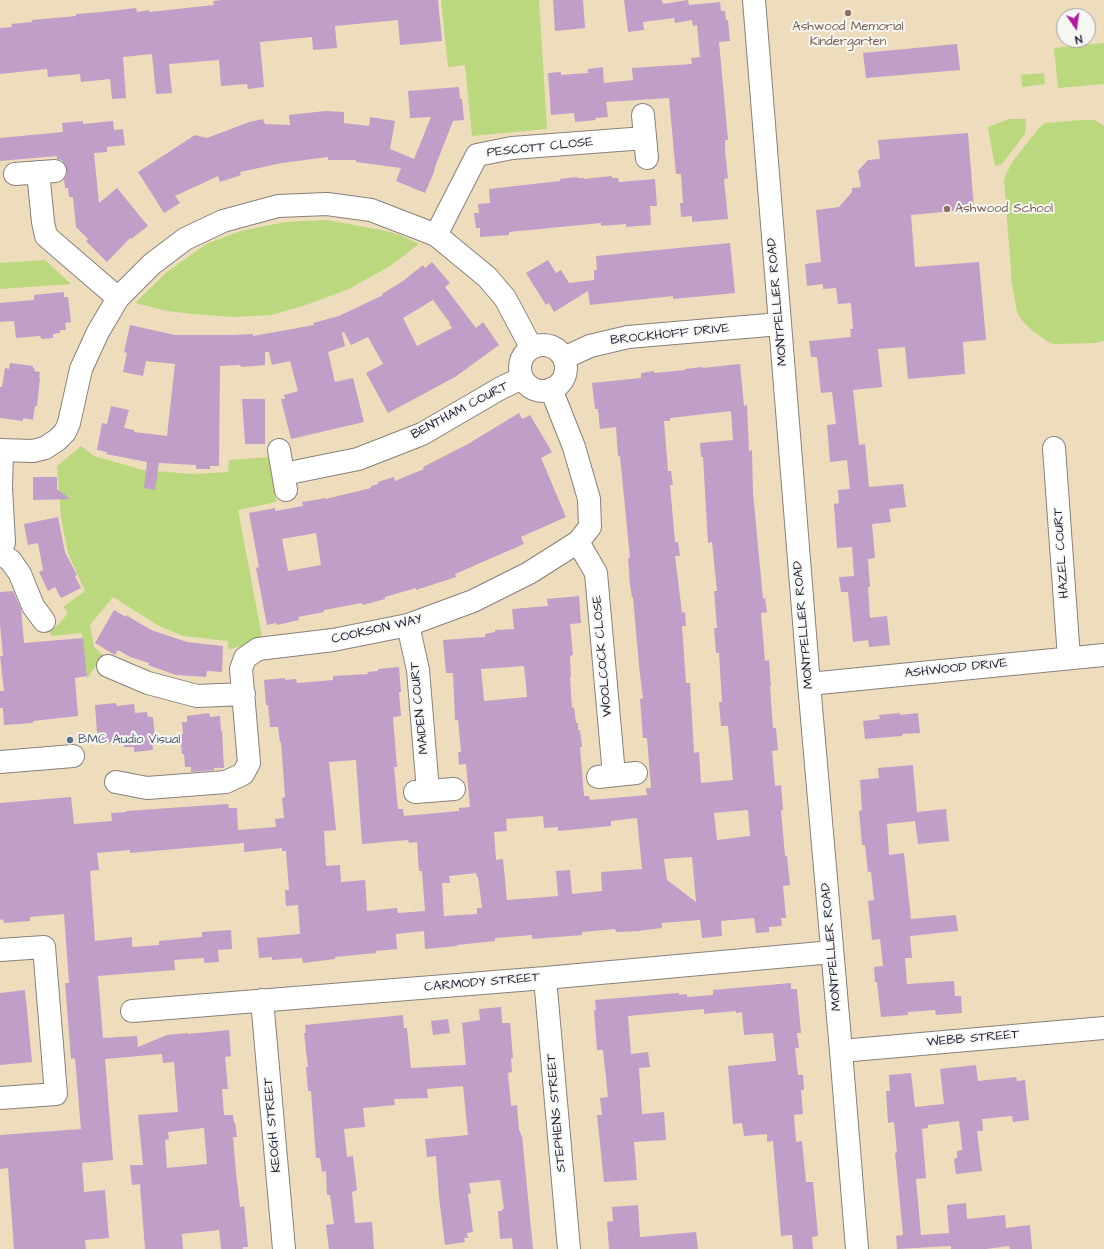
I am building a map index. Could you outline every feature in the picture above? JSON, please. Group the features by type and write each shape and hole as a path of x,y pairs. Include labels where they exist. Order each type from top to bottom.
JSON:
{"street":[{"name":"MONTPELLIER ROAD","path":"754,0 809,684 842,1051 857,1249"},
{"name":"PESCOTT CLOSE","path":"436,235 477,155 512,148 646,148 643,115"},
{"path":"15,174 46,172 43,222 46,236 118,298"},
{"path":"44,621 34,606 20,574 11,561 0,553 4,542 1,488 1,450 39,450 57,440 65,432 69,423 81,368 98,332 118,298 152,264 185,239 223,221 278,206 327,204 371,210 436,235 487,277 505,298 531,347"},
{"name":"BROCKHOFF DRIVE","path":"564,358 590,346 628,337 780,324"},
{"path":"541,344 550,345 558,350 564,358 566,367 564,376 559,384 551,390 534,390 527,385 522,378 519,370 520,360 524,353 531,347 541,344"},
{"name":"BENTHAM COURT","path":"279,450 285,482 358,459 422,434 501,388 522,378"},
{"name":"COOKSON WAY","path":"115,780 146,788 226,782 243,774 249,763 241,669 245,658 258,649 333,640 408,625 473,601 530,573 578,542 590,526 589,499 574,447 551,390"},
{"name":"HAZEL COURT","path":"1054,448 1069,658"},
{"name":"WOOLCOCK CLOSE","path":"578,542 596,573 606,776 636,773"},
{"name":"MAIDEN COURT","path":"408,625 418,670 422,792 454,789"},
{"name":"ASHWOOD DRIVE","path":"809,684 1104,655"},
{"path":"108,666 148,683 197,696 244,694"},
{"path":"0,762 74,756"},
{"path":"0,950 44,946 56,1094 0,1098"},
{"name":"CARMODY STREET","path":"132,1011 545,978 832,952"},
{"name":"STEPHENS STREET","path":"545,978 569,1249"},
{"name":"KEOGH STREET","path":"262,1000 284,1249"},
{"name":"WEBB STREET","path":"842,1051 1104,1028"}],"green space":[{"path":"441,0 539,0 547,129 472,136 465,65 448,67"},
{"path":"1104,43 1104,84 1058,88 1054,48 1096,48 1096,44"},
{"path":"1044,73 1045,84 1022,87 1021,75"},
{"path":"1009,119 1026,119 1025,134 1002,164 995,166 988,127"},
{"path":"1095,120 1104,126 1104,341 1096,343 1054,344 1048,342 1033,331 1022,321 1017,312 1012,284 1004,180 1013,161 1039,128 1045,123"},
{"path":"327,220 386,231 400,235 419,244 390,266 349,289 306,305 271,315 234,317 193,314 167,311 135,303 167,272 208,243 241,231 285,222"},
{"path":"45,260 71,284 0,289 0,263"},
{"path":"81,446 94,456 143,470 193,474 228,472 229,460 270,457 276,502 238,510 263,642 228,649 228,641 183,636 159,626 113,597 90,625 94,647 103,655 87,679 82,633 51,636 50,631 59,624 68,613 63,607 85,591 68,553 61,518 57,466"}],"building":[{"path":"438,0 442,41 400,45 398,20 335,26 337,48 313,50 312,37 260,42 264,87 248,89 247,84 221,86 219,60 169,64 172,93 156,94 152,54 123,57 126,98 112,99 110,79 81,82 80,74 48,77 47,69 0,74 0,28 12,27 11,24 32,22 32,20 76,16 76,14 136,8 137,12 149,10 149,12 214,5 213,1"},
{"path":"553,0 583,0 585,28 555,31"},
{"path":"624,0 662,0 663,4 688,0 689,5 720,2 721,11 725,11 726,20 728,20 730,41 719,42 728,140 725,140 725,150 728,178 724,179 728,219 692,222 692,216 681,217 680,203 683,203 681,174 676,174 669,98 606,102 608,117 595,118 596,120 575,122 574,113 551,115 548,73 561,72 561,75 588,73 588,69 603,67 604,83 633,80 632,68 692,64 691,58 700,57 697,25 693,26 692,20 675,23 674,18 643,22 644,30 628,32"},
{"path":"957,44 960,70 866,78 863,53"},
{"path":"459,87 464,120 453,121 425,193 396,181 401,168 356,162 356,160 328,160 328,157 282,163 240,172 241,175 220,182 218,176 175,196 180,203 164,213 138,172 195,135 207,138 249,122 263,119 265,124 290,125 289,115 325,111 344,112 344,123 369,126 370,117 395,121 390,149 414,159 431,117 410,118 408,91"},
{"path":"83,121 83,124 113,121 114,130 123,129 125,145 107,147 107,152 94,153 99,203 117,188 148,226 131,239 130,238 107,262 86,241 88,239 76,227 73,197 69,197 68,188 65,188 64,179 67,170 62,160 57,159 57,156 0,161 0,138 63,132 62,123"},
{"path":"968,133 974,209 911,215 915,267 979,262 986,340 963,342 965,374 908,379 905,347 878,349 882,387 853,390 859,445 865,444 869,487 903,484 906,507 889,509 891,522 872,524 875,558 868,559 870,618 887,616 890,645 869,647 868,640 853,642 848,592 841,592 839,577 854,576 852,547 837,548 834,504 839,503 838,490 850,489 847,460 830,462 827,425 836,424 832,392 821,393 817,357 811,357 809,341 851,337 850,329 853,329 851,303 838,304 836,288 823,289 823,284 807,286 805,264 821,262 816,210 839,207 852,192 852,188 861,187 858,171 868,160 880,159 878,140"},
{"path":"612,176 612,178 618,178 619,182 655,179 657,206 650,206 651,225 626,227 626,224 601,226 601,223 509,232 509,235 480,237 480,228 476,228 474,213 479,213 478,204 490,203 489,189 560,181 560,179 577,177 584,179"},
{"path":"730,243 735,293 673,299 673,296 590,305 588,291 554,312 549,303 546,305 526,273 548,260 556,273 561,270 569,283 594,280 594,270 597,270 596,256"},
{"path":"432,262 450,283 445,287 476,328 483,322 499,345 455,377 388,413 366,373 383,364 368,337 351,345 344,332 342,333 345,346 328,352 335,382 353,378 364,422 291,439 281,399 285,399 284,395 298,391 290,361 272,365 269,352 265,352 265,365 241,367 240,365 220,366 219,466 210,466 210,469 196,469 196,465 159,463 155,490 144,488 147,462 106,454 107,452 97,450 102,423 107,424 111,406 129,410 124,428 134,430 134,432 167,436 175,364 146,361 143,376 123,372 127,353 124,352 130,325 175,335 253,334 253,336 314,325 313,323 339,316 383,295 382,294 403,281 423,265 425,268","holes":["433,300 450,323 449,324 452,328 417,346 403,318"]},
{"path":"64,292 64,297 68,297 71,322 65,323 66,330 60,330 60,333 53,334 53,338 42,339 40,336 16,338 14,321 0,322 0,303 34,300 34,295"},
{"path":"10,363 33,366 35,369 34,371 40,372 37,406 35,406 33,420 23,418 23,421 0,418 0,387 2,387 5,368 9,369"},
{"path":"740,364 744,406 747,405 749,451 752,450 753,493 763,599 765,598 767,612 761,613 765,661 769,660 773,728 776,728 778,750 772,751 775,786 781,785 783,810 781,810 785,856 787,856 790,885 783,886 786,918 781,918 782,926 769,927 769,932 756,933 754,918 721,921 722,936 702,938 700,920 662,923 662,928 638,931 616,932 615,929 582,932 582,935 532,939 532,935 495,938 495,941 425,949 424,931 396,934 397,949 376,951 376,953 335,957 335,959 303,963 302,958 272,960 272,957 259,958 257,938 300,934 298,905 286,906 285,890 289,890 286,851 282,851 282,848 244,852 244,843 130,853 130,850 97,853 99,870 90,871 95,941 132,937 132,947 159,945 159,941 202,937 202,932 231,930 232,949 218,950 219,962 204,963 204,958 174,960 175,970 98,976 103,1038 137,1036 138,1047 167,1035 229,1030 231,1056 225,1057 228,1089 222,1089 224,1115 233,1115 234,1123 235,1122 237,1137 233,1137 236,1173 240,1207 244,1206 248,1247 243,1247 243,1249 221,1249 219,1230 182,1234 183,1249 145,1249 140,1184 132,1185 130,1165 143,1165 138,1115 178,1112 174,1062 163,1063 162,1054 105,1059 113,1160 82,1163 84,1192 105,1190 109,1238 85,1240 86,1249 14,1249 8,1168 0,1169 0,1135 81,1129 75,1058 71,1059 65,983 69,983 64,914 30,917 30,921 4,923 3,919 0,920 0,803 71,797 74,824 112,821 111,813 126,811 228,804 229,808 237,808 238,830 276,827 275,819 284,818 282,798 285,797 281,742 278,727 270,727 264,680 285,678 285,680 296,679 297,683 333,680 333,676 368,674 367,672 378,671 378,669 399,667 401,716 393,717 397,767 394,767 398,809 403,809 404,816 459,811 459,808 470,807 466,764 459,765 458,752 461,752 458,720 455,720 453,673 446,673 443,640 485,637 485,634 495,632 495,630 514,629 512,609 548,606 547,599 579,596 581,623 570,624 573,655 570,656 570,677 572,708 574,707 576,723 578,723 578,730 580,730 582,747 580,747 584,796 589,796 590,800 647,795 646,788 651,788 647,738 643,738 640,699 643,698 633,597 630,585 628,558 630,558 620,456 618,456 616,427 600,429 598,409 595,409 592,383 641,378 641,373 654,371 654,373","holes":["731,411 733,440 700,443 701,457 703,457 708,543 712,542 717,591 714,591 717,628 714,628 716,653 719,653 722,702 719,702 721,726 728,726 733,780 701,783 699,752 694,753 690,683 686,683 682,626 686,626 685,612 682,613 675,556 680,556 678,542 675,542 670,485 673,485 671,471 668,471 664,421 670,421 670,418","524,666 527,697 484,701 481,669","356,760 362,844 408,840 409,843 417,842 419,871 422,871 425,911 398,913 397,908 367,911 365,880 341,882 340,865 326,866 324,831 336,830 329,762","748,810 750,836 717,840 714,813","543,816 544,828 558,827 558,831 611,826 611,821 637,818 642,869 601,872 602,891 572,894 570,870 556,871 558,896 507,900 503,859 496,860 494,832 507,831 506,819","692,857 696,902 667,880 664,859","476,873 478,877 482,908 477,908 477,914 444,916 442,883 450,883 449,876","204,1128 207,1164 167,1168 165,1140 169,1139 168,1132"]},
{"path":"242,399 265,399 265,444 245,444"},
{"path":"519,413 522,419 530,415 552,452 541,458 566,517 521,537 524,544 455,574 456,577 416,590 416,588 385,597 385,599 363,605 362,603 324,610 324,612 298,617 299,620 277,625 276,623 267,625 256,568 259,567 249,513 275,508 275,511 303,506 302,502 326,499 371,488 371,486 378,484 378,482 394,477 395,481 424,469 423,467 468,444","holes":["316,533 321,565 288,571 282,539"]},
{"path":"33,477 57,477 57,489 70,499 33,500"},
{"path":"58,517 65,552 77,575 75,576 81,588 61,598 55,587 48,591 39,572 43,570 38,543 28,545 24,524"},
{"path":"13,591 21,609 24,643 83,638 87,676 75,678 78,716 33,721 33,723 4,725 3,708 0,708 0,691 4,691 0,656 3,656 0,625 0,592"},
{"path":"114,610 126,617 126,615 151,630 187,642 223,646 222,672 207,671 206,677 176,675 148,665 149,663 130,657 118,650 115,655 95,643"},
{"path":"116,703 117,706 134,704 135,713 147,712 148,717 153,717 155,739 152,739 153,750 134,752 134,747 124,747 124,741 102,743 101,732 97,733 95,705"},
{"path":"209,713 210,717 220,716 224,768 214,768 214,770 191,772 191,767 185,767 184,754 182,754 180,735 183,734 182,722 187,722 187,716"},
{"path":"900,713 900,715 918,713 920,733 865,739 863,721 880,719 879,715"},
{"path":"913,765 917,812 946,809 949,841 918,844 915,821 887,824 889,855 904,853 911,919 956,915 958,931 910,936 912,958 905,958 907,984 954,981 955,996 961,996 962,1013 936,1015 935,1010 908,1012 908,1015 881,1017 874,967 883,966 880,939 872,940 868,901 874,900 871,872 868,872 865,845 862,845 859,811 862,810 860,780 879,778 878,768"},
{"path":"791,983 791,989 797,989 801,1033 797,1033 799,1048 795,1048 798,1075 803,1075 804,1090 801,1090 803,1114 794,1115 796,1142 802,1141 806,1182 813,1182 818,1236 812,1237 813,1249 793,1249 792,1235 781,1236 773,1141 767,1142 767,1134 744,1136 742,1123 733,1124 728,1066 776,1061 773,1033 744,1035 742,1012 736,1013 736,1011 704,1014 704,1009 628,1016 631,1054 648,1052 650,1067 639,1068 642,1114 664,1112 666,1140 634,1142 637,1180 604,1182 597,1115 602,1115 600,1098 608,1097 603,1050 597,1050 594,1010 596,1010 595,1000 679,993 679,995 687,994 687,997 713,995 713,990"},
{"path":"25,990 32,1062 0,1065 0,993"},
{"path":"501,1007 502,1023 510,1023 513,1058 511,1058 512,1072 508,1073 511,1106 517,1105 519,1131 522,1136 533,1249 513,1249 512,1238 500,1239 498,1211 502,1211 502,1209 504,1209 500,1180 469,1183 471,1193 468,1194 473,1232 467,1233 468,1238 464,1238 465,1242 445,1245 436,1156 427,1157 425,1139 468,1135 463,1086 427,1089 428,1098 394,1099 395,1105 363,1108 365,1127 344,1129 347,1157 353,1156 357,1190 352,1192 355,1223 372,1222 374,1249 329,1249 326,1225 334,1224 330,1195 327,1195 326,1171 322,1172 320,1158 316,1158 311,1091 308,1091 306,1067 308,1067 304,1033 306,1033 305,1025 403,1015 404,1028 407,1028 411,1068 466,1065 462,1023 480,1020 479,1009"},
{"path":"448,1019 450,1033 433,1035 431,1021"},
{"path":"976,1065 978,1081 1016,1077 1017,1081 1025,1080 1029,1120 1013,1122 1012,1116 982,1119 983,1131 977,1131 982,1171 956,1174 954,1159 957,1158 957,1151 962,1150 959,1121 928,1125 928,1128 922,1129 926,1178 916,1179 921,1235 949,1233 947,1205 966,1203 967,1219 1005,1215 1006,1228 1030,1225 1032,1249 1010,1249 1009,1246 986,1249 951,1249 951,1246 897,1249 896,1236 903,1235 895,1153 897,1152 894,1122 888,1123 886,1091 890,1091 889,1075 911,1073 915,1107 944,1104 940,1069"},
{"path":"638,1205 640,1237 696,1232 698,1249 609,1249 607,1222 613,1221 612,1207"}],"place":[{"name":"Ashwood Memorial Kindergarten","path":"848,13"},
{"name":"Ashwood School","path":"947,209"},
{"name":"BMC Audio Visual","path":"70,740"}]}
